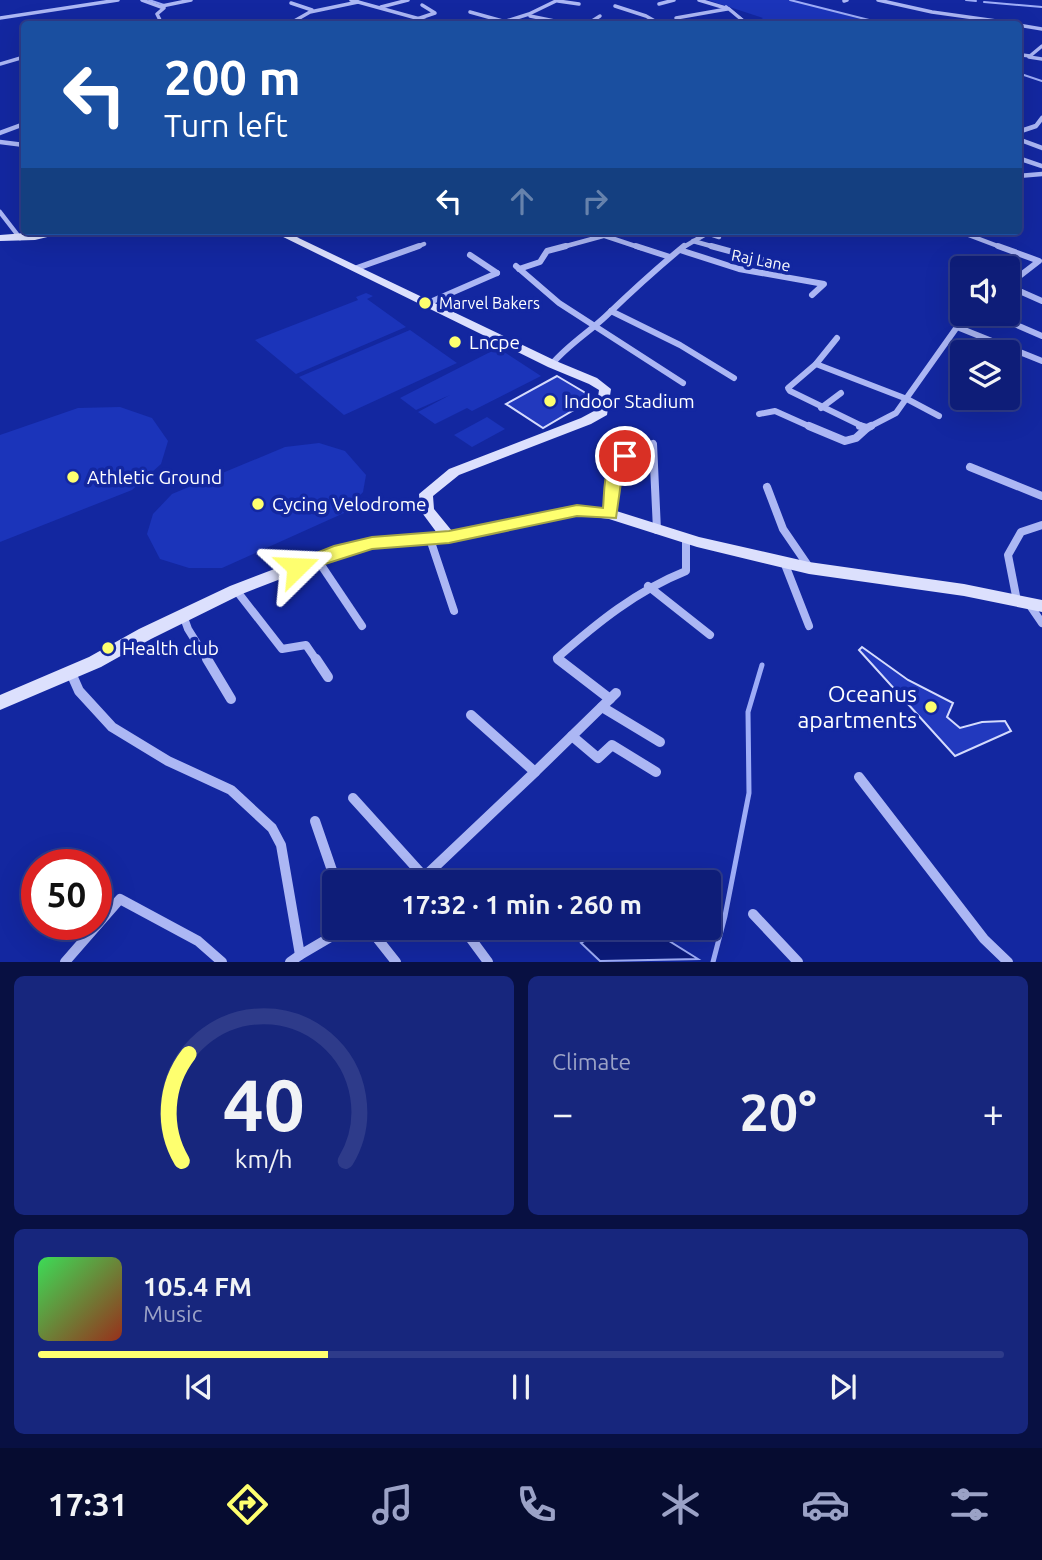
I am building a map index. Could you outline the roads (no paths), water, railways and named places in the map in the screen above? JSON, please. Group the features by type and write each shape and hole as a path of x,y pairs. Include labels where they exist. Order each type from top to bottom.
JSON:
{"street":[{"path":"0,18 116,0"},
{"path":"142,0 163,5 191,0"},
{"path":"351,0 426,21"},
{"path":"295,21 315,11 377,0"},
{"path":"377,8 408,0"},
{"path":"659,4 674,0"},
{"path":"699,0 729,9 743,21"},
{"path":"878,0 932,12 995,21"},
{"path":"530,16 542,6 558,1 579,5"},
{"path":"291,3 315,11"},
{"path":"160,21 157,14 164,8 163,5"},
{"path":"411,21 435,13 422,5"},
{"path":"615,6 655,21"},
{"path":"10,7 18,16"},
{"path":"676,18 701,16 729,9"},
{"path":"470,12 502,21"},
{"path":"918,16 932,12"},
{"path":"511,20 530,16 554,21"},
{"path":"592,21 600,16"},
{"path":"1004,21 1011,16"},
{"path":"1022,26 1042,29"},
{"path":"1029,57 1042,46"},
{"path":"1022,55 1042,60"},
{"path":"0,64 21,58"},
{"path":"1022,131 1036,126 1042,118"},
{"path":"0,133 21,125"},
{"path":"1029,129 1042,133"},
{"path":"1022,140 1042,148"},
{"path":"0,142 21,145"},
{"path":"1022,159 1042,166"},
{"path":"1022,176 1042,174"},
{"path":"0,212 20,238"},
{"path":"0,238 40,235"},
{"path":"286,235 605,389 602,412 586,421 463,468 437,483 426,494 427,510 449,537"},
{"path":"291,237 298,235"},
{"path":"552,364 568,345 611,311 638,283 703,235"},
{"path":"715,235 719,237"},
{"path":"670,257 604,236 547,251 540,262 517,268 559,303 683,383"},
{"path":"969,236 1040,261"},
{"path":"692,241 777,264"},
{"path":"357,268 424,244"},
{"name":"Raj Lane","path":"680,250 739,269 824,284 812,295"},
{"path":"428,303 497,273 470,255"},
{"path":"1020,276 1040,261"},
{"path":"1020,291 1042,301"},
{"path":"611,311 680,345 734,378"},
{"path":"1019,326 1042,336"},
{"path":"759,414 775,411 842,441 851,440 896,413 957,327 1042,361"},
{"path":"837,338 816,364 788,388 821,408 867,428"},
{"path":"816,364 907,399 939,416"},
{"path":"821,408 841,393"},
{"path":"610,514 618,460 653,444 657,530"},
{"path":"970,467 1042,496"},
{"path":"767,488 783,529 809,568"},
{"path":"0,703 71,673 236,590 317,559 372,543 449,537 564,512 594,511 610,514 687,539 809,568 964,590 1029,603"},
{"path":"1042,525 1021,532 1008,555 1029,603 1042,623"},
{"path":"430,539 454,611"},
{"path":"435,870 613,696 557,658 616,606 648,586 687,571 687,539"},
{"path":"317,559 362,626"},
{"path":"784,561 809,626"},
{"path":"648,586 710,635"},
{"path":"236,590 282,649 306,645 328,677"},
{"path":"183,615 231,699"},
{"path":"71,673 86,700 112,727 144,748 231,790 272,828 281,845 295,958 326,940"},
{"path":"602,707 660,742"},
{"path":"471,715 535,772"},
{"path":"572,736 598,758 612,745 656,772"},
{"path":"859,777 984,939 1008,961"},
{"path":"353,798 416,870"},
{"path":"316,821 332,870"},
{"path":"65,961 120,899 198,941 222,961"},
{"path":"753,914 798,961"},
{"path":"379,940 397,961"},
{"path":"472,940 488,961"}],"waterway":[{"path":"149,0 164,5"},
{"path":"790,0 869,20"},
{"path":"966,0 976,1"},
{"path":"984,2 1042,7"},
{"path":"726,6 744,21"},
{"path":"1022,74 1042,81"},
{"path":"713,962 725,916 749,793 748,712 762,665"}],"place":[{"name":"Marvel Bakers","path":"425,303"},
{"name":"Lncpe","path":"455,342"},
{"name":"Indoor Stadium","path":"550,401"},
{"name":"Athletic Ground","path":"73,477"},
{"name":"Cycing Velodrome","path":"258,504"},
{"name":"Health club","path":"108,648"},
{"name":"Oceanus apartments","path":"931,707"}]}
